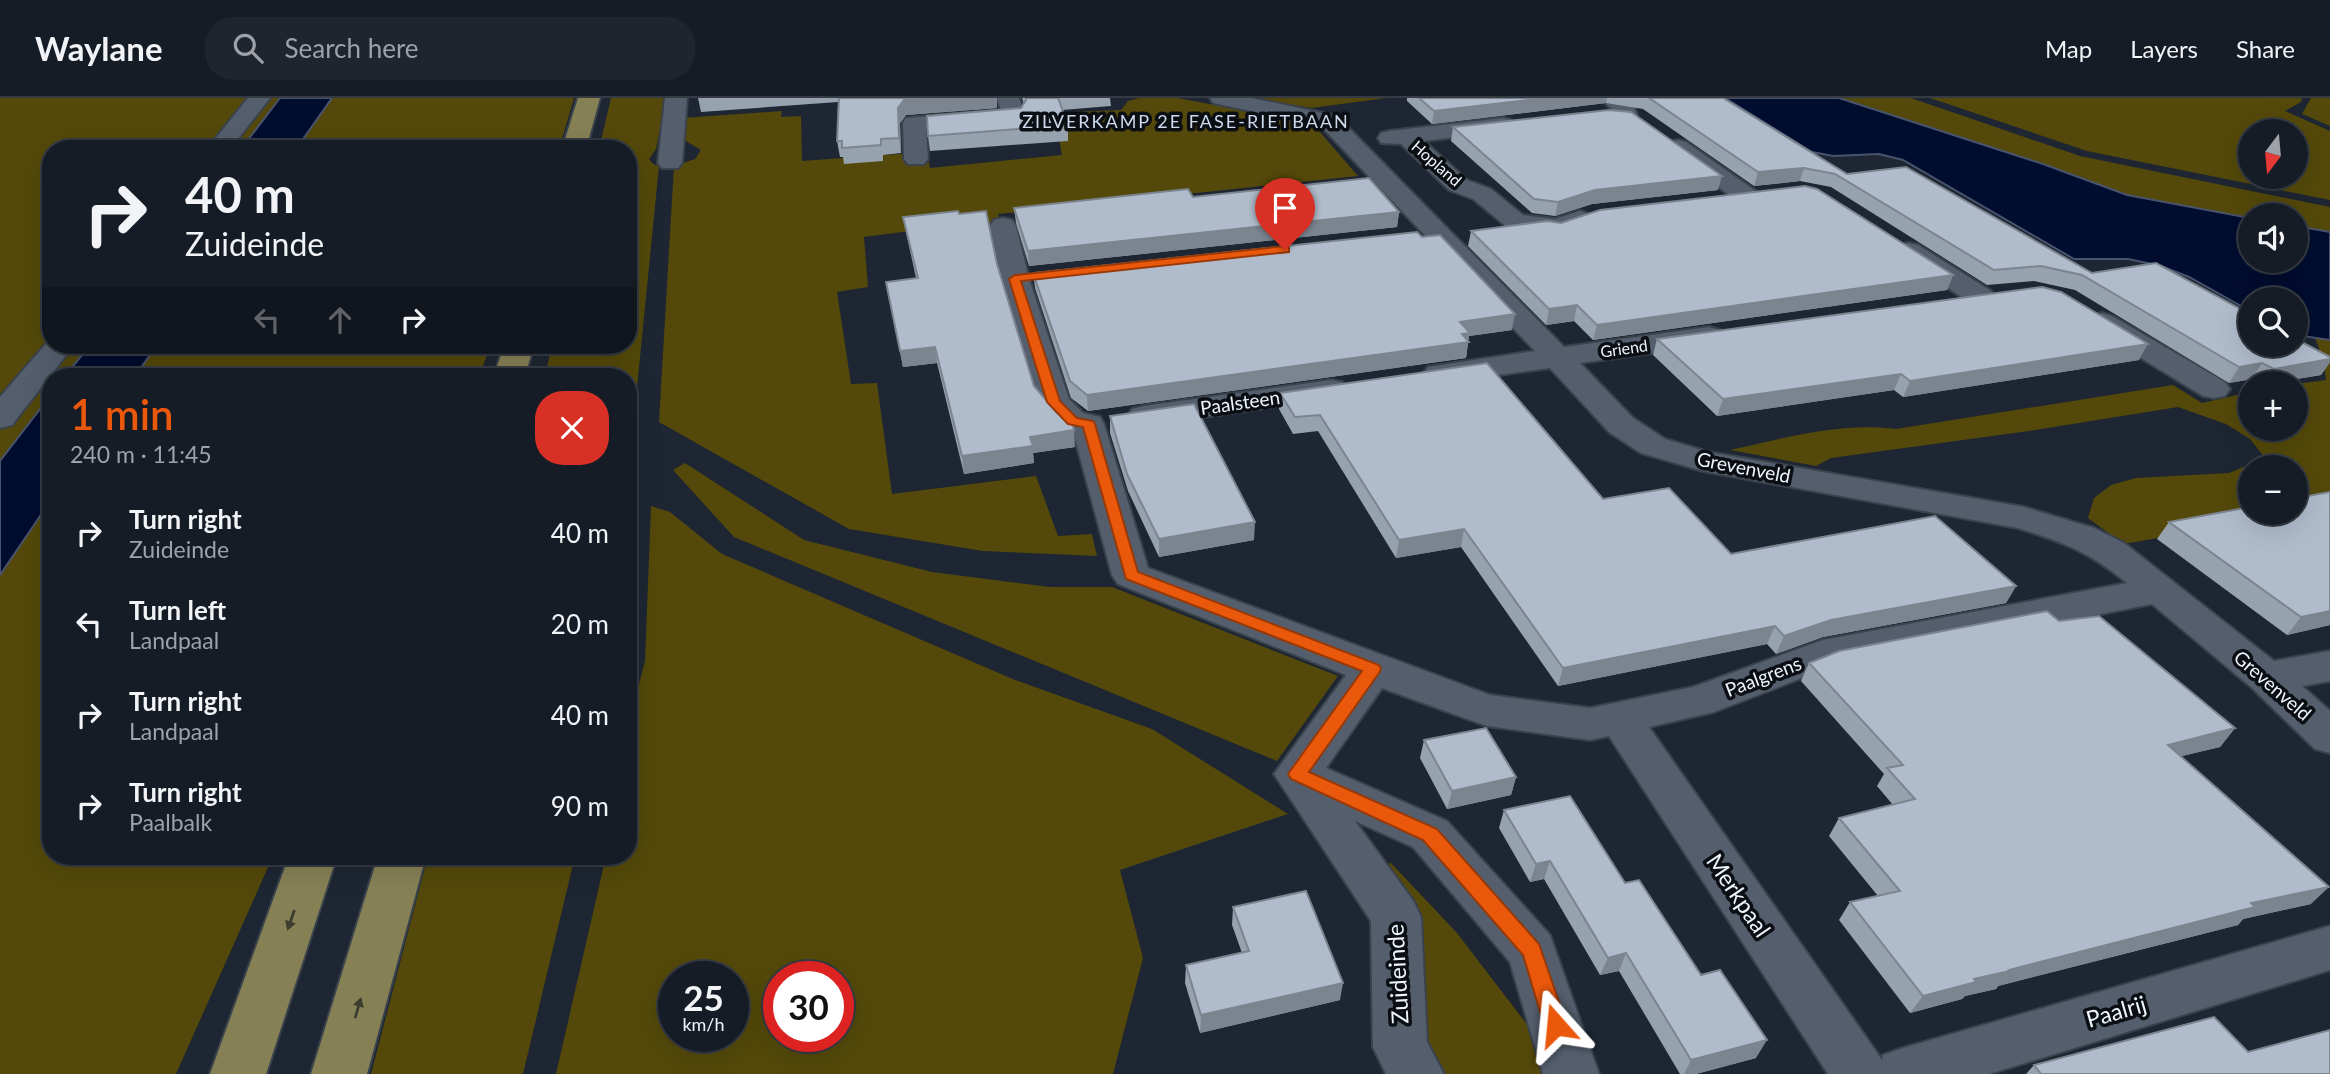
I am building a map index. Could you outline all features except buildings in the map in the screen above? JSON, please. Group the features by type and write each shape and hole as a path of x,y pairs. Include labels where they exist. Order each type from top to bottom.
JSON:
{"main road":[{"path":"577,140 589,98"},
{"path":"238,1074 310,865"},
{"path":"339,1074 399,865"}],"street":[{"path":"225,140 259,98"},
{"path":"670,163 671,119 676,98"},
{"name":"Grevenveld","path":"1221,98 1329,121 1440,233 1621,425 1653,446 1703,461 2024,518 2081,536 2111,551 2266,677 2330,737"},
{"path":"916,159 914,123 1019,109"},
{"path":"1592,115 1635,118 1748,197"},
{"path":"1354,144 1528,122"},
{"name":"Hopland","path":"1406,136 1458,185 1482,194 1516,222 1557,227 1605,214"},
{"path":"1709,201 1774,194"},
{"path":"1003,226 1028,277 1054,402 1072,421 1088,424"},
{"path":"1405,237 1440,233"},
{"path":"1889,238 1994,296 1943,302"},
{"path":"2075,306 2214,389"},
{"name":"Griend","path":"1558,357 1734,333"},
{"path":"0,418 52,354"},
{"path":"1409,378 1558,357"},
{"name":"Paalsteen","path":"1088,424 1357,386"},
{"name":"Paalgrens","path":"1088,424 1131,575 1487,710 1590,724 1699,701 1823,654 2159,590"},
{"path":"2266,677 2330,666"},
{"path":"1373,669 1297,774 1430,834 1532,951 1572,1074"},
{"name":"Merkpaal","path":"1619,716 1860,1074"},
{"name":"Zuideinde","path":"1297,774 1396,917 1401,1047 1416,1074"},
{"name":"Paalrij","path":"1903,1074 2330,948"}],"shaded area":[{"path":"0,98 574,98 562,140 42,140 42,354 488,354 482,368 42,368 42,865 269,865 176,1074 0,1074"},
{"path":"611,98 666,98 656,149 649,159 659,166 637,387 637,368 547,368 550,354 637,354 637,140 601,140"},
{"path":"1139,98 1178,98 1313,124 1358,176 998,214 1006,234 989,237 981,222 864,237 868,287 837,292 851,384 877,383 892,494 1036,476 1058,536 1092,534 1097,556 983,551 849,529 659,422 674,166 695,159 701,150 684,140 681,118 782,111 781,117 801,116 802,161 927,152 930,168 1062,155 1056,123 1046,113 1121,110 1128,101"},
{"path":"1250,98 1386,98 1312,108"},
{"path":"1839,98 1911,98 2080,156 2330,207 2330,232 2308,228 2308,203 2238,203 2238,216 2127,195 2043,164"},
{"path":"1930,98 2302,98 2301,102 2285,111 2303,119 2238,119 2238,181 2087,151"},
{"path":"2311,98 2330,98 2330,126 2302,114"},
{"path":"2308,121 2330,131 2330,200 2275,189 2308,189"},
{"path":"2315,338 2330,340 2330,509 2308,513 2308,455 2263,455 2252,441 2308,441 2308,382 2326,380 2323,359"},
{"path":"2173,385 2202,403 2238,395 2238,432 2226,424 2178,407 1831,458 1816,466 1730,450 1813,432 1875,427 1896,429"},
{"path":"685,463 804,540 932,572 1050,587 1112,587 1338,676 1277,761 734,537 673,470"},
{"path":"2238,469 2238,525 2123,544 2088,518 2094,498 2111,485 2136,478 2229,473"},
{"path":"651,506 670,512 722,554 1015,680 1152,729 1288,814 1120,870 1143,958 1113,1074 556,1074 604,865 637,865 637,692 645,661"},
{"path":"1390,862 1457,933 1545,1048 1552,1074 1414,1074 1382,888"},
{"path":"426,865 573,865 523,1074 371,1074"}],"water":[{"path":"280,98 332,98 302,140 248,140"},
{"path":"1725,98 1839,98 2043,164 2127,195 2238,216 2238,273 2308,273 2308,228 2330,232 2330,340 2308,337 2308,287 2238,287 2238,304 2189,277 2161,266 2128,259 2074,259 1903,160 1879,154 1833,156 1812,152"},
{"path":"83,354 151,354 141,368 71,368"},
{"path":"42,407 42,513 0,575 0,461"}],"district":[{"name":"ZILVERKAMP 2E FASE-RIETBAAN","path":"1186,121"}],"route":[{"path":"1285,250 1015,279 1054,402 1072,421 1088,424 1131,575 1373,669 1297,774 1430,834 1532,951 1556,1025"}]}
